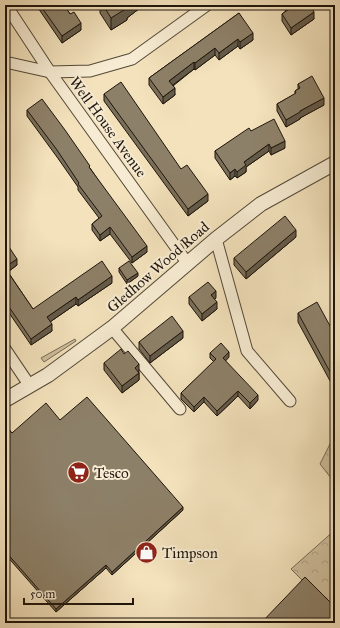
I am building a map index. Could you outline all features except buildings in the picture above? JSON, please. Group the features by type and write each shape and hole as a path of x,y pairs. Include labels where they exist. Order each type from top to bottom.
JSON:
{"street":[{"name":"Well House Avenue","path":"6,5 50,72 188,264"},
{"path":"5,62 50,72 90,72 132,59 207,5"},
{"name":"Gledhow Wood Road","path":"5,400 48,376 112,328 216,239 261,204 335,163"},
{"path":"216,239 247,350 290,401"},
{"path":"112,328 180,409"},
{"path":"5,349 30,386"}],"green space":[{"path":"75,339 76,341 44,362 41,358"},
{"path":"335,438 335,483 320,464 332,440"},
{"path":"335,530 335,613 291,569"}],"place":[{"name":"Tesco","path":"78,473"},
{"name":"Timpson","path":"147,553"}]}
